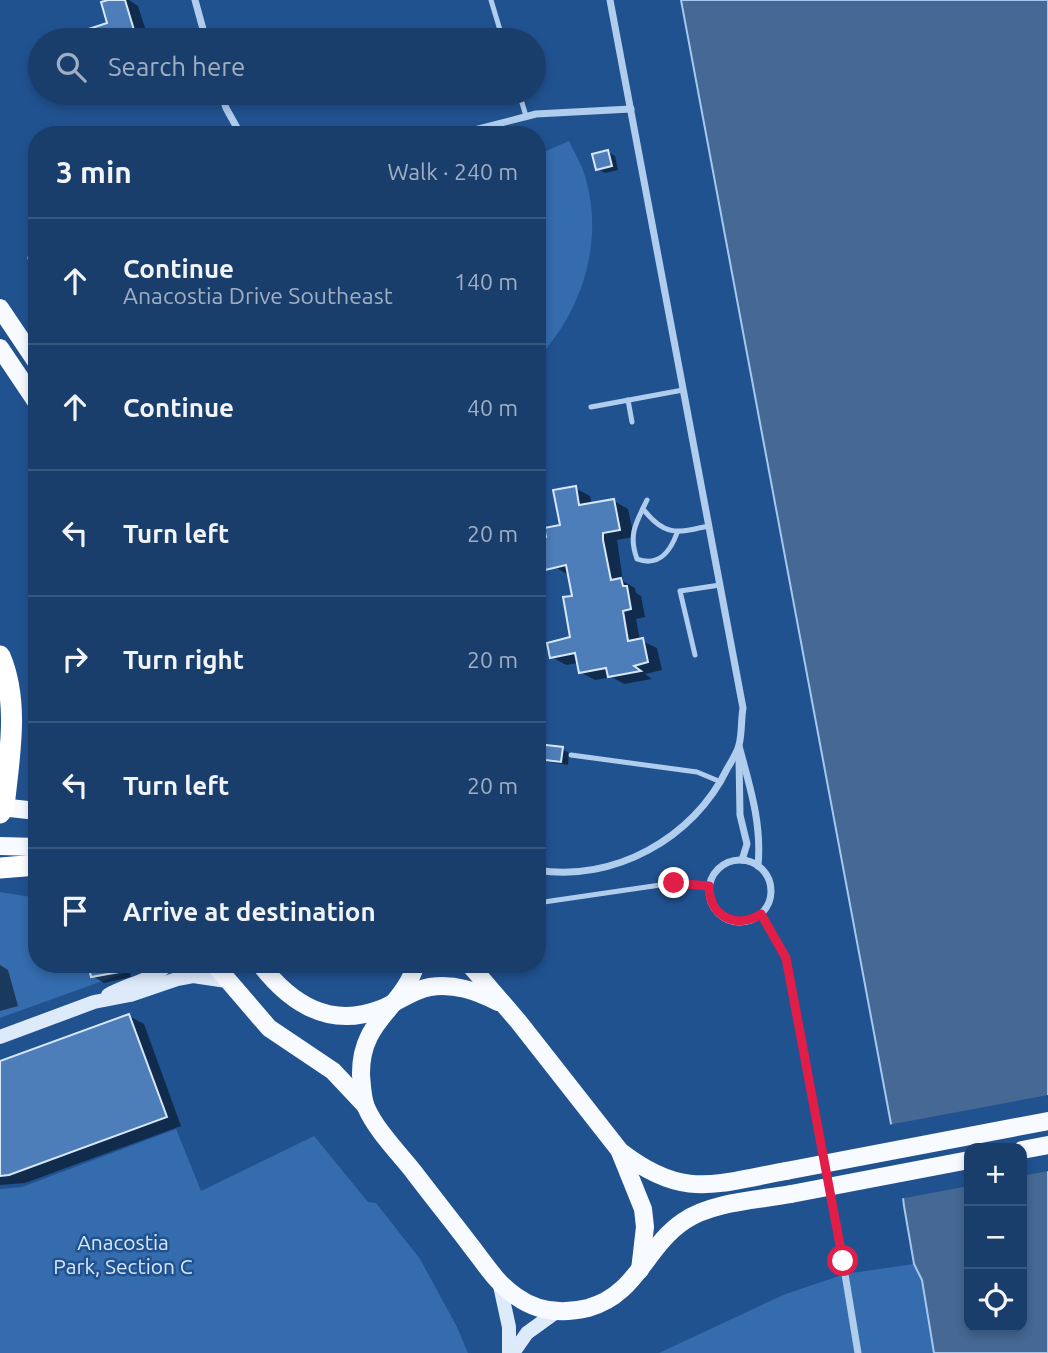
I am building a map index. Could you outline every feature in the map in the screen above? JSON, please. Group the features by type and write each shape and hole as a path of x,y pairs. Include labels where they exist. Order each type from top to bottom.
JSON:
{"highway":[{"path":"0,656 10,687 12,711 1,809"},
{"path":"0,868 28,866"}],"main road":[{"path":"0,308 28,350"},
{"path":"0,348 28,390"},
{"path":"1,809 28,810"},
{"path":"0,846 28,847"},
{"path":"221,973 269,1028 333,1071 365,1105 499,1281 519,1299 556,1312 590,1307 610,1299 628,1284 668,1234 695,1214 964,1161"},
{"path":"267,973 292,999 320,1012 351,1016 369,1013 418,990 445,986 476,992 504,1005"},
{"path":"365,1105 361,1078 363,1049 375,1023 405,987 412,973"},
{"path":"477,973 620,1151 643,1209 645,1227 639,1270"},
{"path":"620,1151 657,1176 684,1184 708,1185 1048,1121"},
{"path":"1027,1149 1048,1145"}],"street":[{"path":"195,0 203,28"},
{"path":"610,0 743,708 739,746 740,815 747,844 742,860"},
{"path":"225,105 236,126"},
{"path":"489,126 536,114 631,109"},
{"path":"546,871 597,870 639,855 659,844 700,810 721,782 739,746"},
{"path":"739,746 757,811 760,841 758,866"},
{"path":"742,860 758,866 766,874 770,884 771,895 767,905 761,914 744,922 725,918 712,905 709,886 712,877 724,864 742,860"},
{"path":"761,914 786,958 858,1353"},
{"path":"0,1037 94,1002 156,973"},
{"path":"94,1002 130,995 184,977 227,981"},
{"path":"499,1281 509,1327 511,1353"},
{"path":"511,1353 527,1333 556,1312"}],"lane":[{"path":"491,0 499,28"},
{"path":"523,105 526,116"},
{"path":"592,407 683,390"},
{"path":"628,400 632,422"},
{"path":"647,500 632,533 632,546 637,559 645,562 665,556 677,533"},
{"path":"643,509 654,523 677,533 709,526"},
{"path":"695,655 680,591 720,585"},
{"path":"571,755 697,772 721,782"},
{"path":"546,902 674,883 709,886"}],"green space":[{"path":"569,141 583,170 590,195 592,220 591,246 578,295 567,318 546,348 546,151"},
{"path":"0,892 28,897 28,973 125,973 0,1018"},
{"name":"Anacostia Park, Section C","path":"176,1129 201,1191 314,1136 368,1202 376,1203 420,1259 468,1353 0,1353 0,1189 22,1187"},
{"path":"914,1264 922,1280 934,1353 659,1353 783,1295 845,1274"}],"shaded area":[{"path":"681,0 1048,0 1048,1353 934,1353 922,1280 914,1264 900,1172"}],"pier":[{"path":"1048,1095 1048,1171 1027,1175 1027,1143 964,1143 964,1187 899,1199 888,1125"}],"building":[{"path":"125,0 133,28 92,28 107,23 101,2"},
{"path":"608,150 612,166 596,170 592,154"},
{"path":"576,486 579,505 614,499 620,530 603,533 603,540 611,580 621,578 623,586 627,586 631,609 623,611 628,641 643,638 648,662 634,666 641,671 608,677 606,668 579,673 575,653 550,658 547,643 570,637 563,597 572,596 566,565 546,570 546,528 560,525 553,490"},
{"path":"546,745 563,747 561,762 546,760"},
{"path":"90,973 114,973 91,977"},
{"path":"129,1014 167,1117 0,1176 0,1061"}],"route":[{"path":"674,883 709,886 712,905 725,918 744,922 761,914 778,940 786,958 792,986 843,1261"}]}
